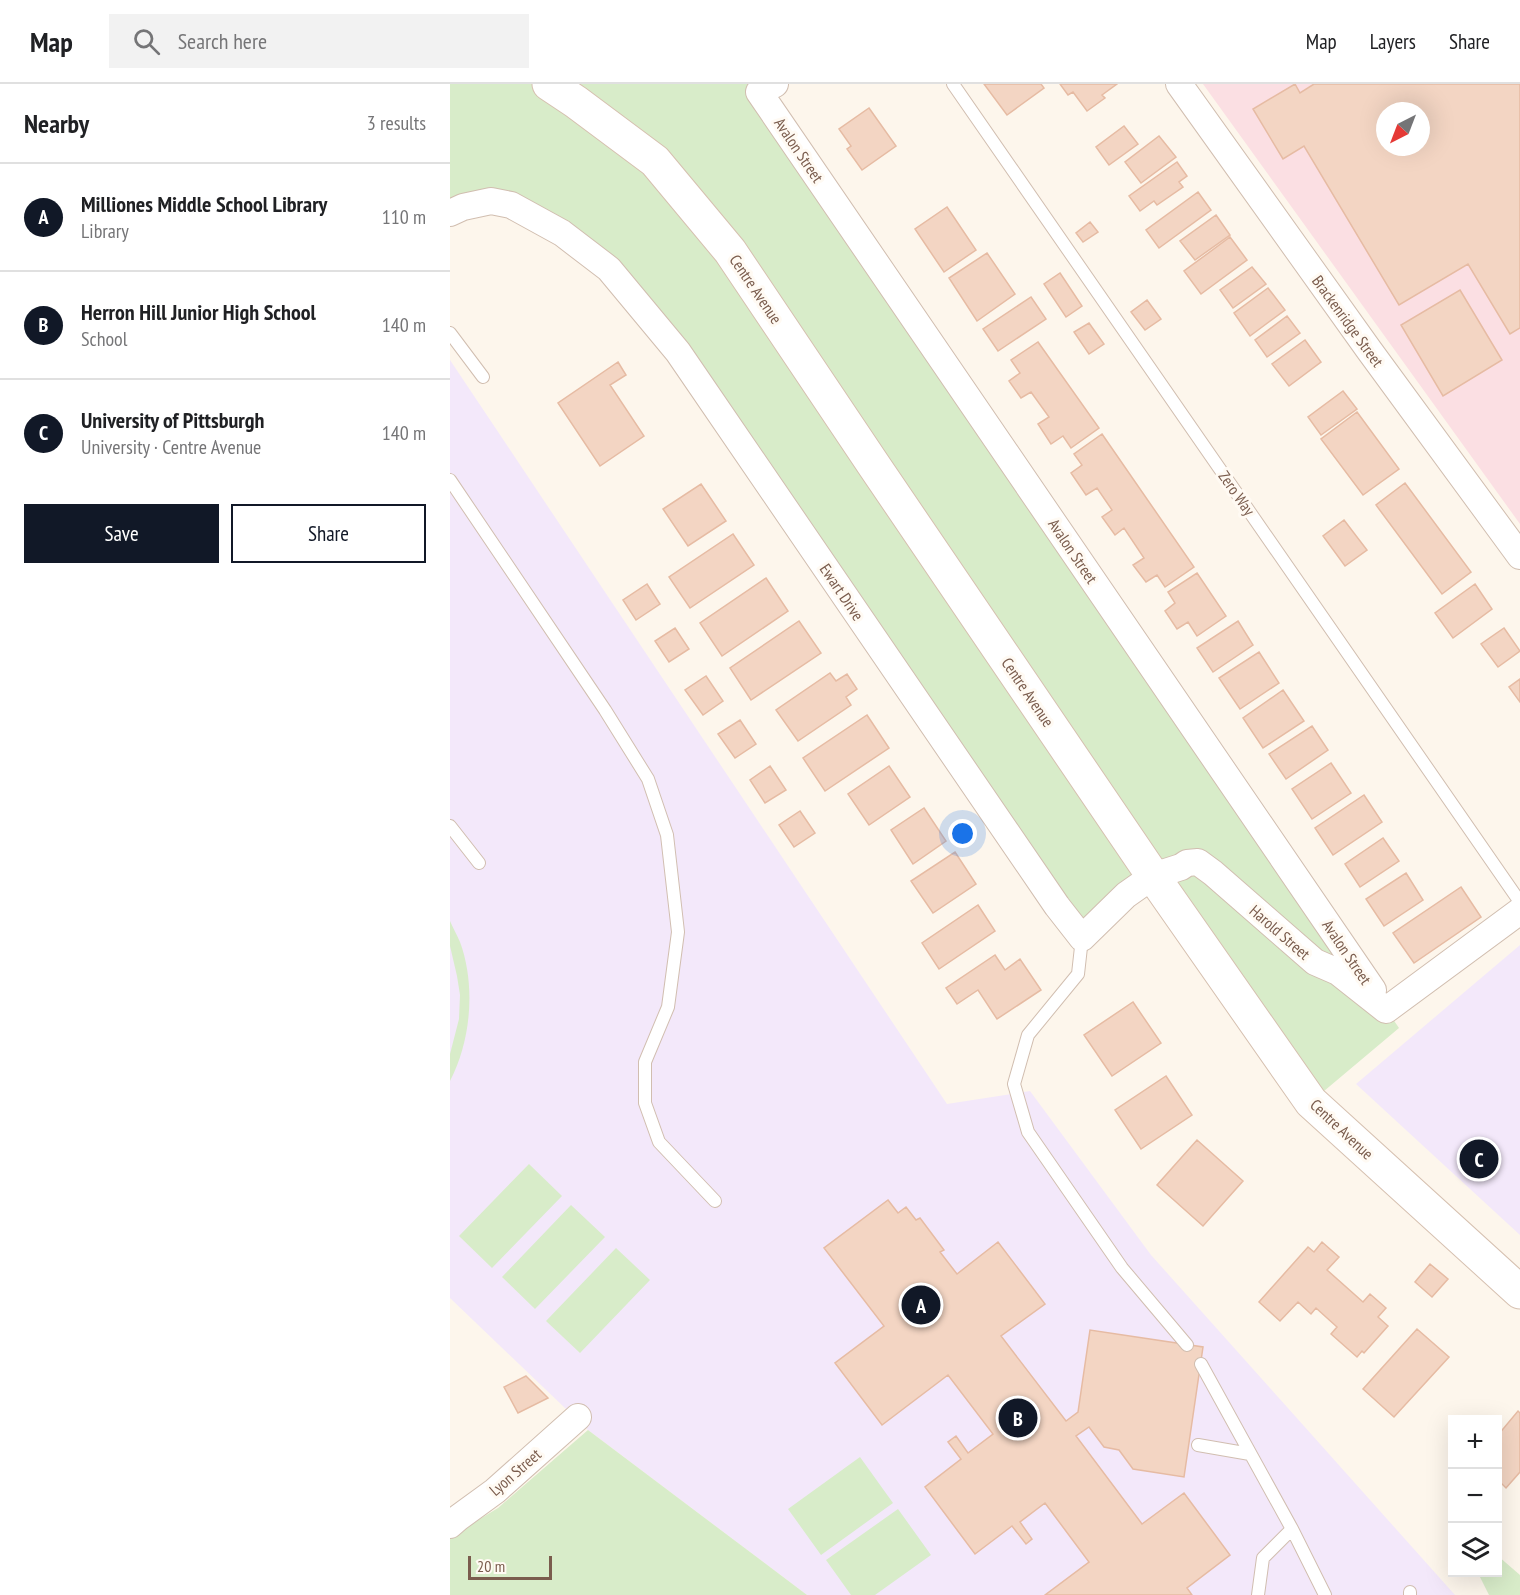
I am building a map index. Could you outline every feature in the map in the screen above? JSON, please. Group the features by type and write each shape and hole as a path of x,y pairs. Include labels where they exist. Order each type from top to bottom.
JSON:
{"main road":[{"name":"Centre Avenue","path":"549,84 655,161 730,250 1153,876 1311,1102 1520,1292"}],"street":[{"name":"Brackenridge Street","path":"1179,84 1520,556"},
{"name":"Avalon Street","path":"767,88 1386,1010"},
{"name":"Ewart Drive","path":"450,213 463,207 490,201 511,205 562,233 609,269 678,352 1050,897 1082,938"},
{"name":"Harold Street","path":"1153,876 1187,863 1198,862 1315,962 1338,972 1386,1010"},
{"path":"1082,938 1126,895 1153,876"},
{"path":"1386,1010 1520,911"},
{"name":"Lyon Street","path":"450,1525 495,1491 578,1417"}],"lane":[{"name":"Zero Way","path":"953,84 1520,902"},
{"path":"450,333 483,377"},
{"path":"450,480 606,710 648,779 668,835 678,932 668,1007 645,1062 645,1103 659,1142 715,1201"},
{"path":"450,826 479,863"},
{"path":"1082,938 1078,974 1028,1035 1014,1084 1028,1132 1122,1268 1187,1345"},
{"path":"1201,1364 1292,1529 1325,1595"},
{"path":"1198,1445 1250,1454"},
{"path":"1258,1595 1263,1558 1292,1529"}],"shaded area":[{"path":"1203,84 1520,84 1520,524"},
{"path":"450,360 947,1104 1030,1091 1151,1255 1455,1595 807,1595 588,1430 450,1298"},
{"path":"1520,945 1520,1235 1356,1084"}],"green space":[{"path":"450,84 775,84 760,92 1399,1028 1311,1102 1153,876 1082,938 609,269 511,205 450,213"},
{"path":"450,921 465,959 469,1013 463,1048 450,1081 450,1054 459,1019 460,995 450,946"},
{"path":"529,1164 562,1196 492,1268 459,1236"},
{"path":"571,1205 605,1237 535,1309 502,1277"},
{"path":"616,1248 650,1280 580,1353 546,1321"},
{"path":"588,1430 807,1595 450,1595 450,1537 498,1508"},
{"path":"860,1457 893,1503 821,1555 788,1509"},
{"path":"898,1509 931,1555 875,1595 851,1595 826,1560"},
{"path":"1502,1559 1520,1575 1520,1595 1489,1595 1480,1577 1502,1577"}],"building":[{"path":"984,84 1041,84 1044,88 1007,115"},
{"path":"1060,84 1117,84 1102,95 1105,98 1087,111 1073,92 1068,95"},
{"path":"1295,84 1300,93 1314,84 1520,84 1520,328 1510,334 1468,264 1399,305 1304,146 1283,159 1253,109"},
{"path":"869,108 896,146 862,170 847,149 851,146 839,129"},
{"path":"1124,126 1138,144 1109,165 1096,147"},
{"path":"1159,136 1176,157 1141,183 1125,162"},
{"path":"1177,162 1187,176 1179,182 1183,187 1157,205 1154,201 1140,211 1129,196"},
{"path":"1198,192 1211,210 1159,248 1146,230"},
{"path":"947,207 976,250 944,272 915,229"},
{"path":"1216,215 1230,235 1195,260 1180,241"},
{"path":"1090,222 1098,232 1083,242 1076,233"},
{"path":"1230,237 1247,260 1201,294 1184,271"},
{"path":"987,253 1015,294 977,321 949,278"},
{"path":"1252,267 1266,284 1233,308 1220,290"},
{"path":"1060,273 1082,306 1066,317 1044,284"},
{"path":"1268,288 1285,310 1250,336 1234,313"},
{"path":"1460,290 1502,360 1443,396 1401,325"},
{"path":"1031,297 1046,319 998,351 983,329"},
{"path":"1147,300 1161,319 1145,330 1131,312"},
{"path":"1287,316 1300,333 1267,357 1255,340"},
{"path":"1089,323 1104,344 1089,354 1074,332"},
{"path":"1305,340 1321,362 1289,386 1272,364"},
{"path":"1038,342 1099,428 1071,448 1063,436 1051,444 1038,424 1049,417 1031,392 1021,398 1009,381 1020,373 1011,360"},
{"path":"618,362 626,375 610,385 644,436 600,466 558,403"},
{"path":"1343,391 1357,409 1321,435 1308,417"},
{"path":"1357,412 1399,469 1363,495 1321,439"},
{"path":"1102,434 1194,567 1165,587 1157,575 1146,582 1133,565 1144,558 1124,528 1115,535 1102,517 1112,510 1097,488 1086,495 1071,473 1082,465 1074,454"},
{"path":"1405,483 1471,572 1442,594 1376,505"},
{"path":"701,484 726,521 688,546 663,509"},
{"path":"1344,520 1367,550 1345,566 1323,536"},
{"path":"733,534 754,565 690,608 669,577"},
{"path":"1197,573 1226,616 1197,636 1188,622 1177,629 1165,611 1175,603 1168,592"},
{"path":"766,578 788,611 722,656 700,623"},
{"path":"647,584 660,604 636,620 623,600"},
{"path":"1475,584 1492,609 1453,638 1435,613"},
{"path":"799,621 821,653 751,700 730,668"},
{"path":"1238,621 1253,645 1213,672 1197,648"},
{"path":"675,628 689,649 669,662 655,641"},
{"path":"1504,628 1520,651 1498,667 1481,644"},
{"path":"1259,652 1279,683 1240,709 1219,678"},
{"path":"830,673 836,681 847,674 857,689 846,697 851,705 798,741 776,710"},
{"path":"706,676 723,701 703,715 685,690"},
{"path":"1520,679 1520,702 1509,687"},
{"path":"1283,690 1304,721 1263,748 1243,718"},
{"path":"867,715 889,748 825,791 803,758"},
{"path":"740,720 756,744 735,758 718,734"},
{"path":"1312,726 1328,750 1286,779 1269,754"},
{"path":"1331,763 1351,793 1312,819 1292,789"},
{"path":"770,766 786,790 765,803 750,780"},
{"path":"889,766 910,797 869,825 848,794"},
{"path":"1364,795 1382,822 1333,855 1315,828"},
{"path":"924,808 946,841 913,864 891,830"},
{"path":"800,811 815,833 794,847 779,825"},
{"path":"1383,838 1399,861 1360,887 1345,864"},
{"path":"955,852 976,884 933,913 911,881"},
{"path":"1406,873 1423,900 1384,926 1366,899"},
{"path":"1461,887 1481,917 1414,963 1393,933"},
{"path":"978,905 995,931 939,969 922,943"},
{"path":"995,955 1005,970 1020,959 1041,990 997,1019 978,990 957,1004 946,988"},
{"path":"1133,1002 1161,1043 1112,1076 1084,1035"},
{"path":"1166,1076 1192,1115 1141,1149 1115,1110"},
{"path":"1197,1140 1243,1181 1203,1226 1157,1185"},
{"path":"888,1200 898,1213 906,1207 916,1220 920,1218 944,1250 940,1252 957,1274 998,1242 1045,1304 1001,1336 1066,1421 1078,1412 1090,1330 1203,1347 1184,1477 1133,1469 1119,1450 1104,1447 1089,1427 1076,1436 1142,1524 1184,1493 1230,1555 1187,1588 1192,1595 1045,1595 1089,1562 1045,1503 1020,1522 1032,1539 1026,1544 1012,1526 975,1554 925,1487 961,1459 948,1442 956,1436 968,1453 993,1434 948,1375 882,1425 835,1363 884,1326 824,1248"},
{"path":"1322,1242 1339,1257 1327,1270 1363,1302 1370,1294 1386,1308 1378,1317 1388,1326 1364,1353 1362,1351 1357,1357 1331,1334 1337,1327 1316,1308 1311,1314 1298,1302 1280,1321 1259,1302 1308,1247 1314,1252"},
{"path":"1430,1264 1448,1279 1432,1297 1415,1282"},
{"path":"1417,1329 1449,1357 1394,1417 1363,1389"},
{"path":"526,1376 548,1398 518,1413 504,1387"},
{"path":"1518,1411 1520,1413 1520,1472 1506,1488 1502,1484 1502,1430"}],"place":[{"name":"University of Pittsburgh","path":"1479,1159"},
{"name":"Milliones Middle School Library","path":"921,1305"},
{"name":"Herron Hill Junior High School","path":"1018,1418"}]}
